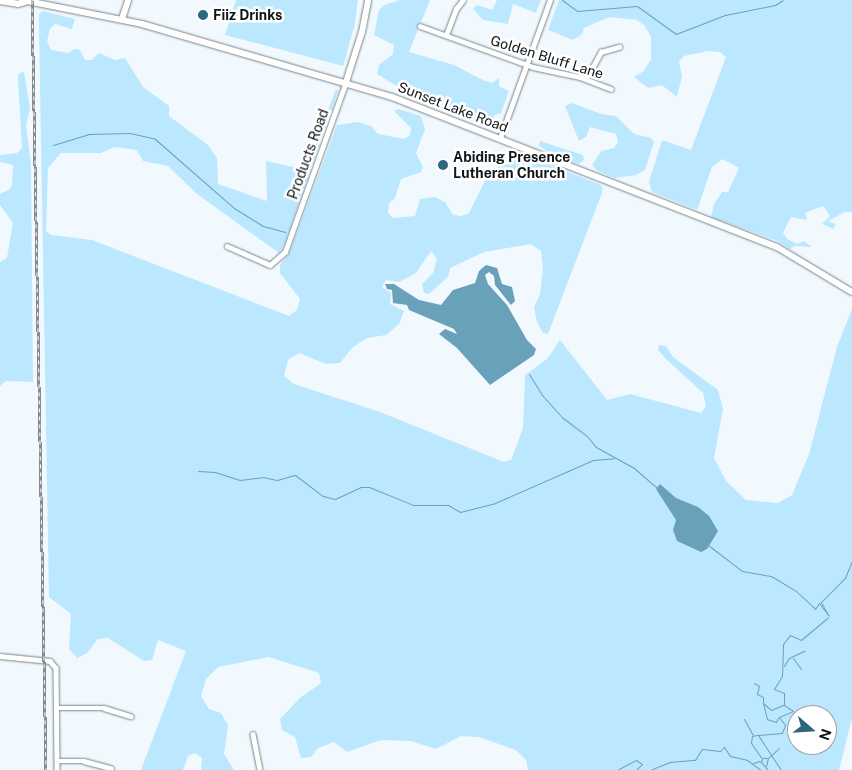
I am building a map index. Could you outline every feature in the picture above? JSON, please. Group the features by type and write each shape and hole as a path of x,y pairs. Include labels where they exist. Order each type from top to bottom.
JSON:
{"main road":[{"path":"122,19 128,0"},
{"name":"Products Road","path":"346,82 362,32 368,0"},
{"name":"Sunset Lake Road","path":"0,1 18,4 24,1 122,19 346,82 500,138 777,247 852,292"}],"street":[{"path":"446,35 456,9 463,0"},
{"path":"500,138 550,0"},
{"name":"Golden Bluff Lane","path":"420,26 527,65 586,79 611,89"},
{"path":"586,79 601,52 619,47"},
{"name":"Products Road","path":"227,246 270,265 285,252 346,82"},
{"path":"0,656 52,664 56,668 57,770"},
{"path":"57,708 104,708 131,716"},
{"path":"253,734 260,770"},
{"path":"57,761 90,762 111,768"}],"shaded area":[{"path":"236,0 358,0 355,24 343,66 225,35"},
{"path":"400,0 430,0 409,52 454,65 492,83 499,78 499,86 509,91 501,113 495,115 489,125 423,102 377,74 379,65 393,54 394,45 374,35 379,10 384,5"},
{"path":"497,0 541,0 536,13 513,4 508,24 483,20 473,9 477,5 492,10"},
{"path":"559,0 852,0 852,212 845,212 828,221 836,224 834,229 822,224 830,216 823,206 805,213 807,220 791,217 783,233 787,239 798,244 804,241 812,247 795,246 790,249 778,241 711,217 714,204 722,192 728,192 739,168 722,159 712,167 697,210 652,192 649,182 662,140 691,150 726,57 720,52 708,51 684,56 679,62 682,76 677,97 662,85 648,88 634,77 644,71 651,59 651,37 645,26 637,20 609,17 584,28 582,34 573,40 548,30"},
{"path":"43,11 75,19 72,29 55,24 50,29 47,41 51,50 69,53 74,49 80,50 85,60 92,60 99,53 115,60 125,58 143,87 169,106 169,116 208,145 217,158 218,184 267,201 266,161 306,170 336,89 338,91 285,243 279,253 197,194 168,166 143,161 137,150 114,147 101,153 61,153 48,168 46,231 51,235 92,240 289,316 297,310 300,299 280,273 280,265 289,254 337,125 358,122 371,126 378,134 404,139 410,135 411,128 394,111 398,109 421,116 425,129 416,153 423,167 421,172 401,179 395,198 389,203 388,213 393,218 415,216 420,199 435,197 445,202 453,215 461,216 469,213 487,177 495,175 504,151 509,149 601,185 603,190 548,334 543,333 537,322 534,307 540,294 543,269 541,251 531,244 484,252 450,268 448,277 429,294 424,293 422,284 433,273 437,259 431,251 416,273 399,282 386,280 382,287 391,293 390,304 404,311 399,324 386,335 367,338 353,347 340,363 326,364 299,353 288,360 284,376 294,384 380,412 504,462 511,460 523,428 525,375 547,359 560,340 607,400 630,394 701,413 706,406 703,393 658,350 659,345 666,346 673,357 718,390 723,409 714,458 726,481 746,500 778,503 792,495 809,454 837,347 852,309 852,718 839,770 528,770 526,760 516,750 479,737 461,736 436,749 411,741 381,740 347,752 334,742 318,748 311,757 301,758 295,737 282,730 280,719 300,698 321,683 319,673 269,657 218,667 206,679 201,696 209,709 221,713 228,725 224,754 234,770 201,770 202,758 195,753 188,756 183,770 141,770 186,651 158,640 152,660 144,661 108,638 98,639 87,653 77,658 69,649 71,614 49,597 39,14"},
{"path":"24,72 30,109 26,125 31,164 33,382 6,381 0,386 0,262 7,258 13,223 0,205 0,194 10,189 13,165 0,162 0,155 17,153 22,148 18,78 19,73"},
{"path":"572,103 601,114 616,116 634,134 651,138 654,142 645,170 636,175 615,178 598,171 592,165 601,151 614,148 618,142 616,134 590,127 586,137 579,141 565,106"},
{"path":"540,141 583,155 584,160 579,164 553,155 539,146"},
{"path":"486,265 497,268 502,284 512,287 515,301 511,305 495,285 494,276 489,272 485,275 488,284 507,305 527,340 536,349 534,355 490,385 457,348 439,334 445,329 457,334 454,329 409,310 407,305 393,303 392,290 387,289 385,284 394,284 419,300 441,305 453,290 475,283 479,271"},
{"path":"660,484 676,498 698,507 709,516 718,531 707,549 701,552 677,541 673,530 676,520 656,489"}],"waterway":[{"path":"562,0 577,11 637,6 676,34 725,15 775,5 783,0"},
{"path":"53,145 88,134 130,133 155,139 234,208 263,226 285,232"},
{"path":"529,374 542,395 563,418 587,436 596,447 634,468 657,488"},
{"path":"198,471 215,472 240,480 263,477 277,480 295,475 323,496 335,499 361,487 369,487 413,505 448,505 460,512 495,503 593,460 614,458"},
{"path":"708,545 742,571 771,576 796,591 815,609 819,603 829,616"},
{"path":"827,613 821,602 845,578 852,561"},
{"path":"781,770 758,735 782,733 785,725 779,717 793,711 784,705 784,693 774,689 782,676 783,644 790,635 801,640 828,617"},
{"path":"784,666 789,658 804,651"},
{"path":"793,658 801,669"},
{"path":"754,683 759,686 757,694 763,697 763,702"},
{"path":"778,718 776,722 767,719 763,703 771,710 783,705"},
{"path":"744,719 753,735"},
{"path":"757,735 752,736 751,743 762,759 761,762"},
{"path":"650,770 670,762 695,760 702,749 720,751 724,747 730,756 747,760 761,770"},
{"path":"768,758 779,748"},
{"path":"763,758 768,758 766,766"},
{"path":"617,770 636,760 642,764 636,770"},
{"path":"753,763 760,761 768,770"}],"railway":[{"path":"32,0 46,770"}],"place":[{"name":"Fiiz Drinks","path":"203,15"},
{"name":"Abiding Presence Lutheran Church","path":"443,165"}]}
